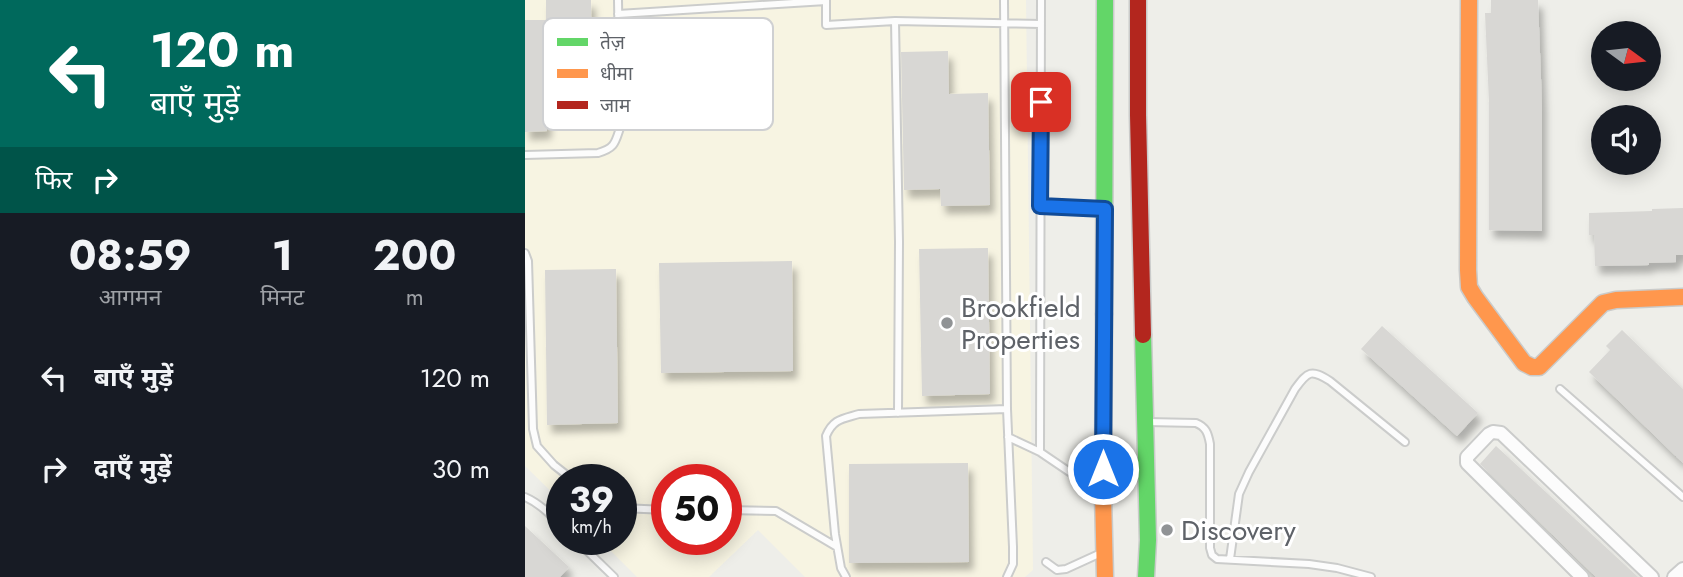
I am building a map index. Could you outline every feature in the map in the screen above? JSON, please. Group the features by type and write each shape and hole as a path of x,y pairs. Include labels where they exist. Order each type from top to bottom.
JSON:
{"main road":[{"path":"1105,0 1105,577"},
{"path":"1138,0 1138,115 1148,540 1146,577"},
{"path":"1469,0 1468,271 1469,287 1475,297 1524,363 1532,367 1539,367 1603,303 1683,297"}],"street":[{"path":"1583,577 1467,463 1467,457 1489,434 1501,433 1652,577"},
{"path":"1674,577 1683,569"}],"lane":[{"path":"618,0 618,18"},
{"path":"1003,0 1007,409 1013,547 1013,564 1007,577"},
{"path":"1040,453 1041,0"},
{"path":"618,14 826,1 826,24 1041,24"},
{"path":"895,22 899,243 898,413"},
{"path":"525,155 598,153 609,150 615,143 618,130"},
{"path":"1040,206 1105,209"},
{"path":"525,253 528,261 533,429 537,446 553,464"},
{"path":"1230,559 1239,494 1295,388 1308,373 1318,374 1330,381 1405,442"},
{"path":"1560,389 1683,497"},
{"path":"846,577 841,568 835,534 826,436 830,426 836,421 859,414 1007,409"},
{"path":"1145,422 1196,423 1203,426 1208,433 1210,548 1217,559 1309,564 1371,577"},
{"path":"1009,437 1040,453 1103,495"},
{"path":"525,497 546,511"},
{"path":"742,511 776,512 837,547"},
{"path":"1046,562 1057,570 1066,569 1105,551"},
{"path":"591,555 614,577"}],"shaded area":[{"path":"525,0 1026,0 1033,570 1025,577 805,577 758,530 742,545 742,464 651,464 651,555 732,555 709,577 637,577 615,555 637,555 637,464 546,464 546,486 525,466"}],"building":[{"path":"546,0 591,0 591,18 546,18"},
{"path":"1491,0 1538,0 1542,105 1542,231 1489,230 1489,102 1485,13 1491,13"},
{"path":"525,20 543,20 543,130 547,131 525,132"},
{"path":"948,51 949,94 988,93 990,205 941,206 940,189 904,190 901,52"},
{"path":"1683,208 1683,255 1676,255 1676,262 1595,266 1594,235 1589,235 1589,213"},
{"path":"988,248 990,394 922,396 919,249"},
{"path":"792,261 793,371 661,373 659,263"},
{"path":"616,269 618,423 547,425 545,270"},
{"path":"1382,326 1478,413 1457,436 1361,349"},
{"path":"1622,330 1683,389 1683,463 1589,372 1610,350 1606,346"},
{"path":"1496,446 1638,577 1596,577 1480,464"},
{"path":"968,463 969,562 849,563 849,464"},
{"path":"525,526 546,546 546,555 556,555 569,567 560,577 525,577"}],"traffic: fast":[{"path":"1104,314 1105,0"},
{"path":"1143,335 1148,540 1146,577"}],"traffic: slow":[{"path":"1469,0 1468,270 1469,287 1475,297 1524,363 1532,367 1539,367 1603,303 1683,297"},
{"path":"1104,314 1105,577"}],"traffic: jam":[{"path":"1138,0 1143,335"}],"place":[{"name":"Brookfield Properties","path":"947,323"},
{"name":"Discovery","path":"1167,530"}],"route":[{"path":"1041,102 1040,206 1105,209 1103,469"}]}
